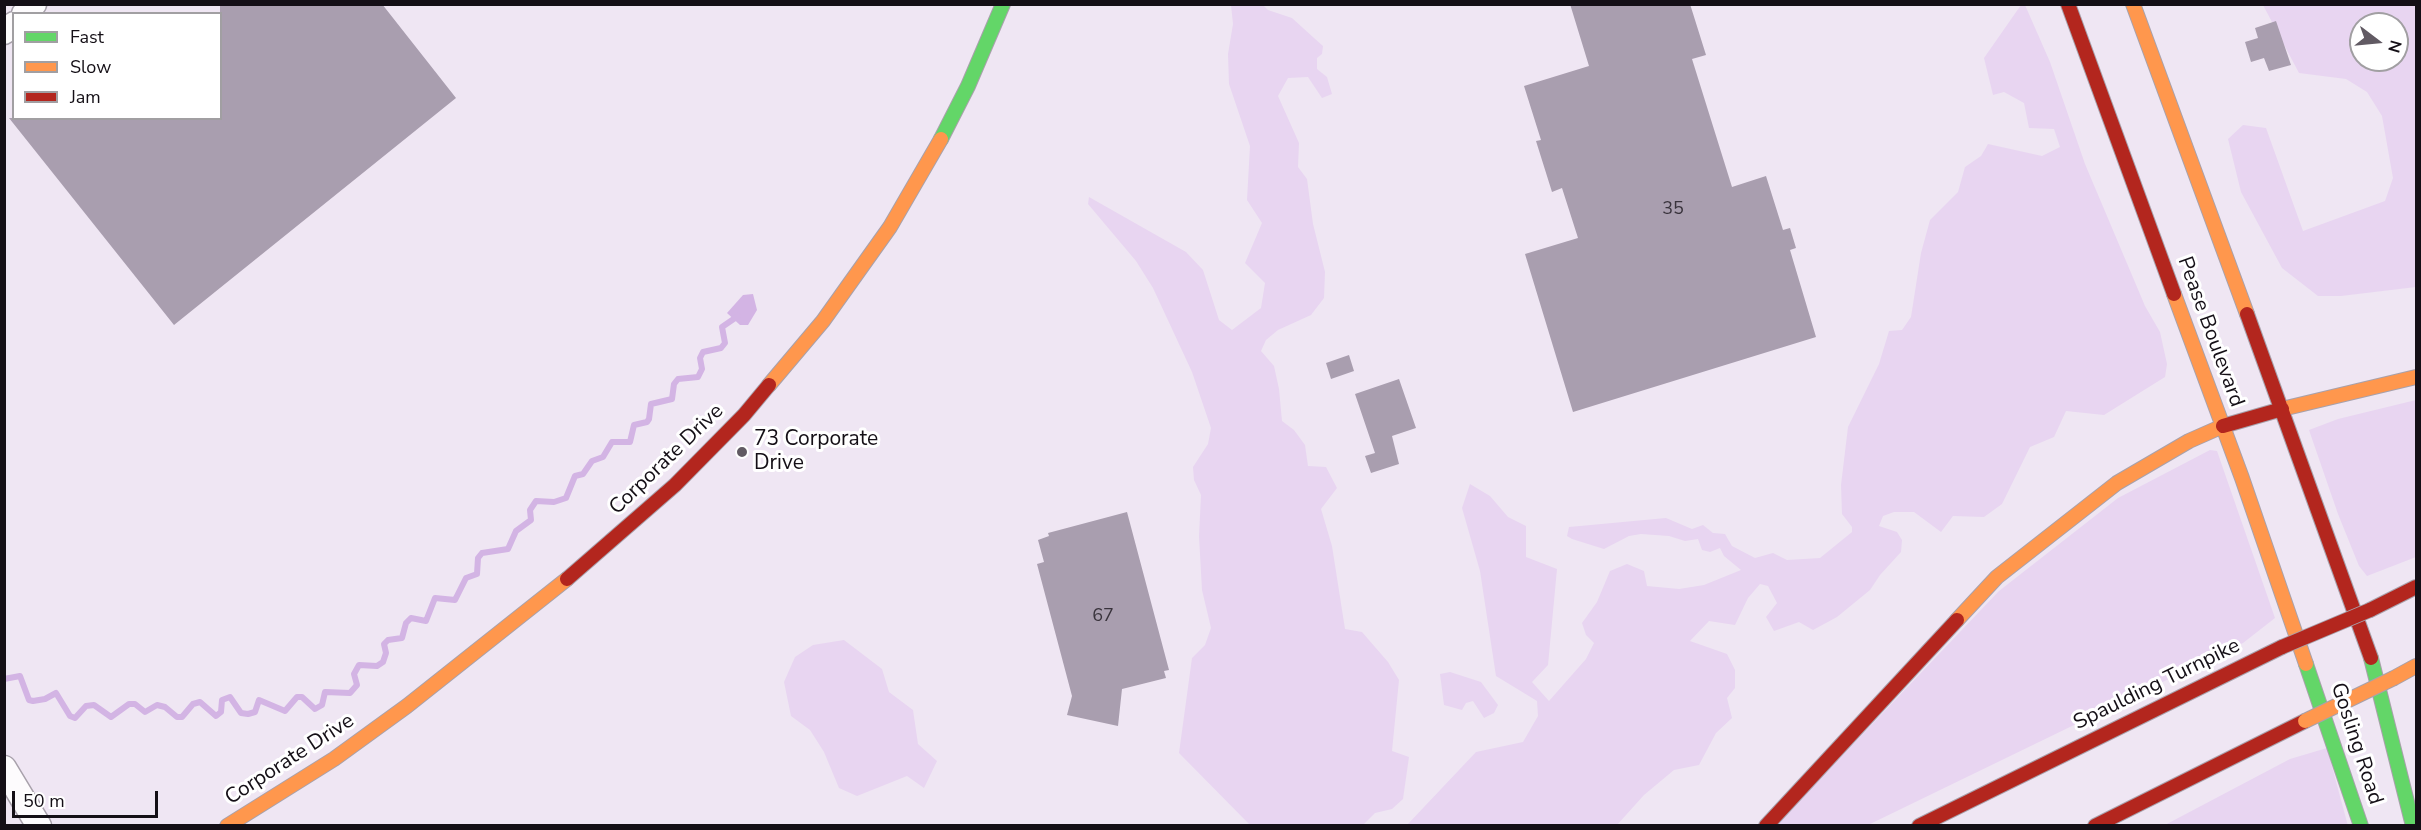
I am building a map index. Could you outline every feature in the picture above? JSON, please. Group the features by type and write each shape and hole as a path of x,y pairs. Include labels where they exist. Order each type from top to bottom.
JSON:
{"main road":[{"name":"Corporate Drive","path":"227,825 334,759 407,706 543,600 675,485 744,415 823,321 890,227 927,165 968,86 1003,4"},
{"name":"Pease Boulevard","path":"2068,4 2312,675"},
{"name":"Pease Boulevard","path":"2133,4 2368,645"},
{"path":"1766,825 1997,577 2116,483 2179,447 2223,426 2282,409 2416,377"},
{"name":"Spaulding Turnpike","path":"1919,825 2282,647 2370,610 2416,587"},
{"name":"Gosling Road","path":"2368,645 2413,825"},
{"path":"2095,825 2416,666"},
{"name":"Gosling Road","path":"2312,675 2361,825"}],"street":[{"path":"4,768 39,825"}],"shaded area":[{"path":"1231,5 1263,5 1268,10 1292,18 1323,46 1322,54 1317,58 1317,69 1327,77 1332,94 1322,98 1308,77 1288,78 1278,96 1299,143 1298,167 1307,179 1313,224 1325,272 1324,298 1311,315 1278,330 1266,340 1261,351 1274,366 1282,421 1294,430 1305,445 1308,466 1326,467 1337,488 1321,509 1332,546 1345,629 1362,632 1388,662 1399,680 1392,751 1409,757 1403,799 1392,809 1375,813 1363,825 1250,825 1179,753 1192,658 1205,645 1211,628 1202,590 1199,536 1201,495 1194,480 1193,467 1208,444 1211,428 1192,372 1153,288 1136,261 1088,204 1089,197 1186,252 1203,270 1219,320 1232,330 1261,308 1265,283 1245,263 1262,223 1247,200 1250,146 1229,84 1228,54 1233,24"},
{"path":"2021,5 2025,5 2050,62 2085,164 2145,306 2160,332 2167,364 2165,377 2104,415 2066,411 2054,437 2030,447 2002,504 1984,517 1953,516 1941,532 1914,512 1894,512 1883,516 1879,526 1897,532 1902,540 1901,552 1870,590 1837,617 1813,630 1799,622 1774,631 1766,617 1777,603 1768,586 1760,584 1748,598 1735,625 1709,621 1690,641 1727,654 1735,670 1735,688 1727,698 1732,718 1716,733 1699,765 1674,770 1644,795 1617,825 1407,825 1476,752 1523,742 1538,716 1537,701 1496,676 1480,571 1462,508 1470,484 1490,496 1508,517 1526,526 1526,557 1557,569 1548,665 1532,682 1549,701 1586,659 1594,643 1586,635 1582,623 1597,602 1610,571 1627,564 1644,571 1647,586 1679,589 1704,585 1741,570 1724,556 1720,548 1710,552 1702,550 1698,539 1685,541 1669,536 1641,534 1629,536 1604,549 1567,536 1569,527 1666,518 1692,529 1703,525 1713,533 1725,534 1732,546 1755,558 1773,553 1787,560 1820,558 1852,532 1852,527 1842,514 1841,485 1848,427 1879,364 1889,331 1902,330 1911,317 1921,253 1930,220 1958,192 1965,167 1981,156 1988,144 2042,156 2060,147 2054,129 2029,128 2024,103 2004,92 1993,95 1984,58"},
{"path":"2263,5 2416,5 2416,287 2341,296 2318,296 2282,268 2241,192 2228,139 2243,125 2266,128 2303,231 2385,201 2393,178 2382,116 2367,92 2346,79 2299,73"},
{"path":"753,294 757,310 748,325 740,325 727,313 743,295"},
{"path":"2416,400 2416,557 2367,576 2359,566 2338,514 2309,430 2338,419"},
{"path":"2210,450 2217,451 2275,618 2243,643 1868,825 1775,826 1999,591 2118,498"},
{"path":"844,640 882,669 889,692 913,710 918,744 937,761 924,788 907,776 857,796 839,788 824,752 810,730 791,716 784,682 795,657 813,645"},
{"path":"1450,672 1481,682 1498,705 1494,713 1484,718 1473,701 1466,703 1462,710 1444,705 1440,674"},
{"path":"2327,748 2348,826 2163,826 2290,759"}],"building":[{"path":"220,4 382,4 456,98 174,325 9,118 12,120 222,120 222,12 220,12"},
{"path":"1570,4 1690,4 1706,55 1692,59 1732,187 1766,176 1783,230 1790,228 1796,248 1790,250 1816,337 1573,412 1525,254 1578,238 1562,188 1552,192 1536,141 1541,140 1524,86 1589,66"},
{"path":"2276,21 2291,65 2269,71 2264,58 2251,62 2245,42 2258,38 2255,28"},
{"path":"1349,355 1354,371 1331,379 1326,363"},
{"path":"1399,379 1416,428 1392,436 1399,464 1371,473 1365,456 1375,453 1355,394"},
{"path":"1127,512 1169,670 1164,671 1166,678 1122,689 1118,726 1067,715 1072,696 1037,564 1044,562 1038,540 1049,536 1048,533"}],"waterway":[{"path":"4,679 20,676 29,700 45,699 56,693 70,716 75,718 86,706 94,705 111,717 129,704 135,704 145,712 157,705 165,707 177,717 182,717 193,704 200,702 216,716 221,712 222,700 230,697 241,713 248,714 255,712 259,700 285,711 297,697 302,697 315,709 322,705 325,692 350,693 357,685 354,674 359,665 377,666 383,662 386,653 384,644 388,640 402,638 406,623 411,618 426,621 435,598 455,600 466,578 477,574 478,558 482,553 508,549 516,531 531,520 530,510 536,501 554,502 566,498 575,476 583,474 592,461 603,457 612,442 630,442 634,425 647,422 649,419 651,404 672,399 674,384 678,379 698,377 702,369 700,358 703,352 721,348 725,343 722,327 738,316"}],"traffic: fast":[{"path":"941,139 968,86 1003,4"},
{"path":"2371,658 2413,826"},
{"path":"2306,664 2361,826"}],"traffic: slow":[{"path":"2133,4 2247,314"},
{"path":"769,385 823,321 890,227 941,139"},
{"path":"2174,294 2242,478 2306,664"},
{"path":"2282,409 2416,377"},
{"path":"1957,620 1997,577 2117,483 2189,441 2223,426"},
{"path":"227,826 334,759 407,706 567,579"},
{"path":"2394,678 2416,666"},
{"path":"2305,721 2394,678"}],"traffic: jam":[{"path":"2068,4 2174,294"},
{"path":"2247,314 2371,658"},
{"path":"567,579 675,485 744,415 769,385"},
{"path":"2223,426 2282,409"},
{"path":"2370,610 2416,587"},
{"path":"2282,647 2370,610"},
{"path":"1766,826 1957,620"},
{"path":"1919,826 2282,647"},
{"path":"2095,826 2305,721"}],"place":[{"name":"73 Corporate Drive","path":"742,452"}]}
